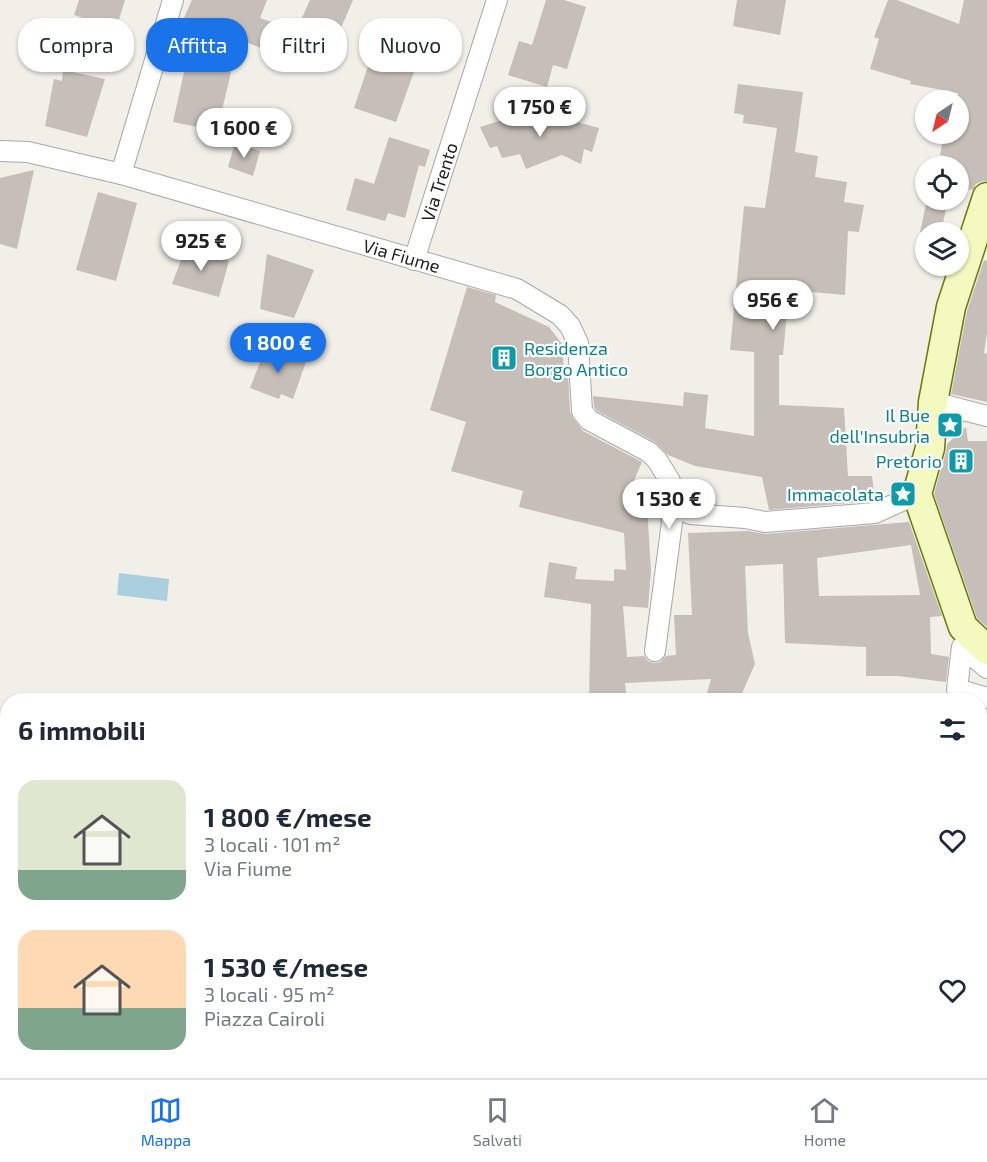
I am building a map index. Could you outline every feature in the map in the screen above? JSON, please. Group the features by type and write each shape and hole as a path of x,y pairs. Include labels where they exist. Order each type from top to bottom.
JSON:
{"street":[{"path":"121,174 173,0"},
{"name":"Via Trento","path":"414,260 496,0"},
{"name":"Via Fiume","path":"0,151 28,152 121,174 517,289 560,315 570,326 578,343 582,411 589,420 649,452 657,460 670,481 674,507"},
{"path":"987,197 951,307 933,402 930,448 917,495 963,627 987,650"},
{"path":"933,402 987,416"},
{"path":"655,651 674,507 691,514 746,518 765,522 875,513 917,495"},
{"path":"970,693 957,689 962,646 987,668"}],"water":[{"path":"119,573 169,579 167,601 117,595"}],"building":[{"path":"79,0 125,0 119,18 83,18 74,15"},
{"path":"192,0 267,0 260,18 260,48 248,43 248,18 184,18"},
{"path":"310,0 353,0 345,18 302,18"},
{"path":"546,0 564,0 586,7 567,69 553,65 547,87 508,75 519,41 532,45"},
{"path":"737,0 786,0 780,35 733,26"},
{"path":"888,0 897,0 959,24 964,0 987,0 987,181 976,184 973,190 969,189 969,156 940,155 942,144 969,144 969,90 942,90 910,84 911,81 870,69 879,39 874,37"},
{"path":"63,72 105,79 87,137 45,126 54,79 62,81"},
{"path":"184,72 231,72 217,131 173,122"},
{"path":"366,72 414,72 396,122 354,108"},
{"path":"738,84 803,92 795,152 818,156 815,177 847,182 844,202 864,205 859,232 848,231 845,295 789,290 783,355 779,355 779,405 844,408 848,476 872,476 875,500 872,501 769,510 762,477 695,466 668,455 655,442 597,411 594,407 593,396 683,406 684,392 708,395 705,428 754,436 754,352 730,350 744,206 765,208 777,128 743,123 744,115 734,113"},
{"path":"533,110 599,128 592,152 584,149 581,164 562,155 526,169 520,154 502,158 497,146 490,148 480,127"},
{"path":"389,137 430,150 425,167 419,165 405,218 388,213 385,221 346,210 355,178 374,184"},
{"path":"235,143 260,151 253,176 228,167"},
{"path":"34,170 17,249 0,244 0,178"},
{"path":"98,192 137,203 116,281 76,270"},
{"path":"925,210 946,210 943,222 922,222"},
{"path":"186,247 229,261 219,297 172,284"},
{"path":"267,254 314,270 294,318 260,309"},
{"path":"984,260 987,261 987,333 984,353 987,354 987,402 951,394 967,311"},
{"path":"467,287 496,295 495,302 549,327 562,344 564,373 568,373 570,412 573,418 583,431 642,462 625,501 647,505 651,571 648,608 623,606 627,657 644,656 648,661 654,663 660,662 666,656 676,655 674,615 692,615 688,533 748,531 766,534 909,522 942,616 930,617 931,654 949,657 946,682 898,676 866,676 866,647 785,643 783,564 745,566 748,633 755,664 742,693 707,693 711,679 625,683 626,693 589,693 591,604 544,597 549,562 577,567 575,579 614,581 614,569 626,570 624,533 519,507 523,491 451,471 466,422 430,410","holes":["911,545 920,595 819,596 817,558"]},
{"path":"266,347 306,362 293,399 281,394 279,399 250,388"},
{"path":"966,427 968,441 987,441 987,627 977,618 934,494 947,444"}],"place":[{"name":"Residenza Borgo Antico","path":"504,358"},
{"name":"Il Bue dell'Insubria","path":"950,425"},
{"name":"Pretorio","path":"961,461"},
{"name":"Immacolata","path":"903,494"}]}
